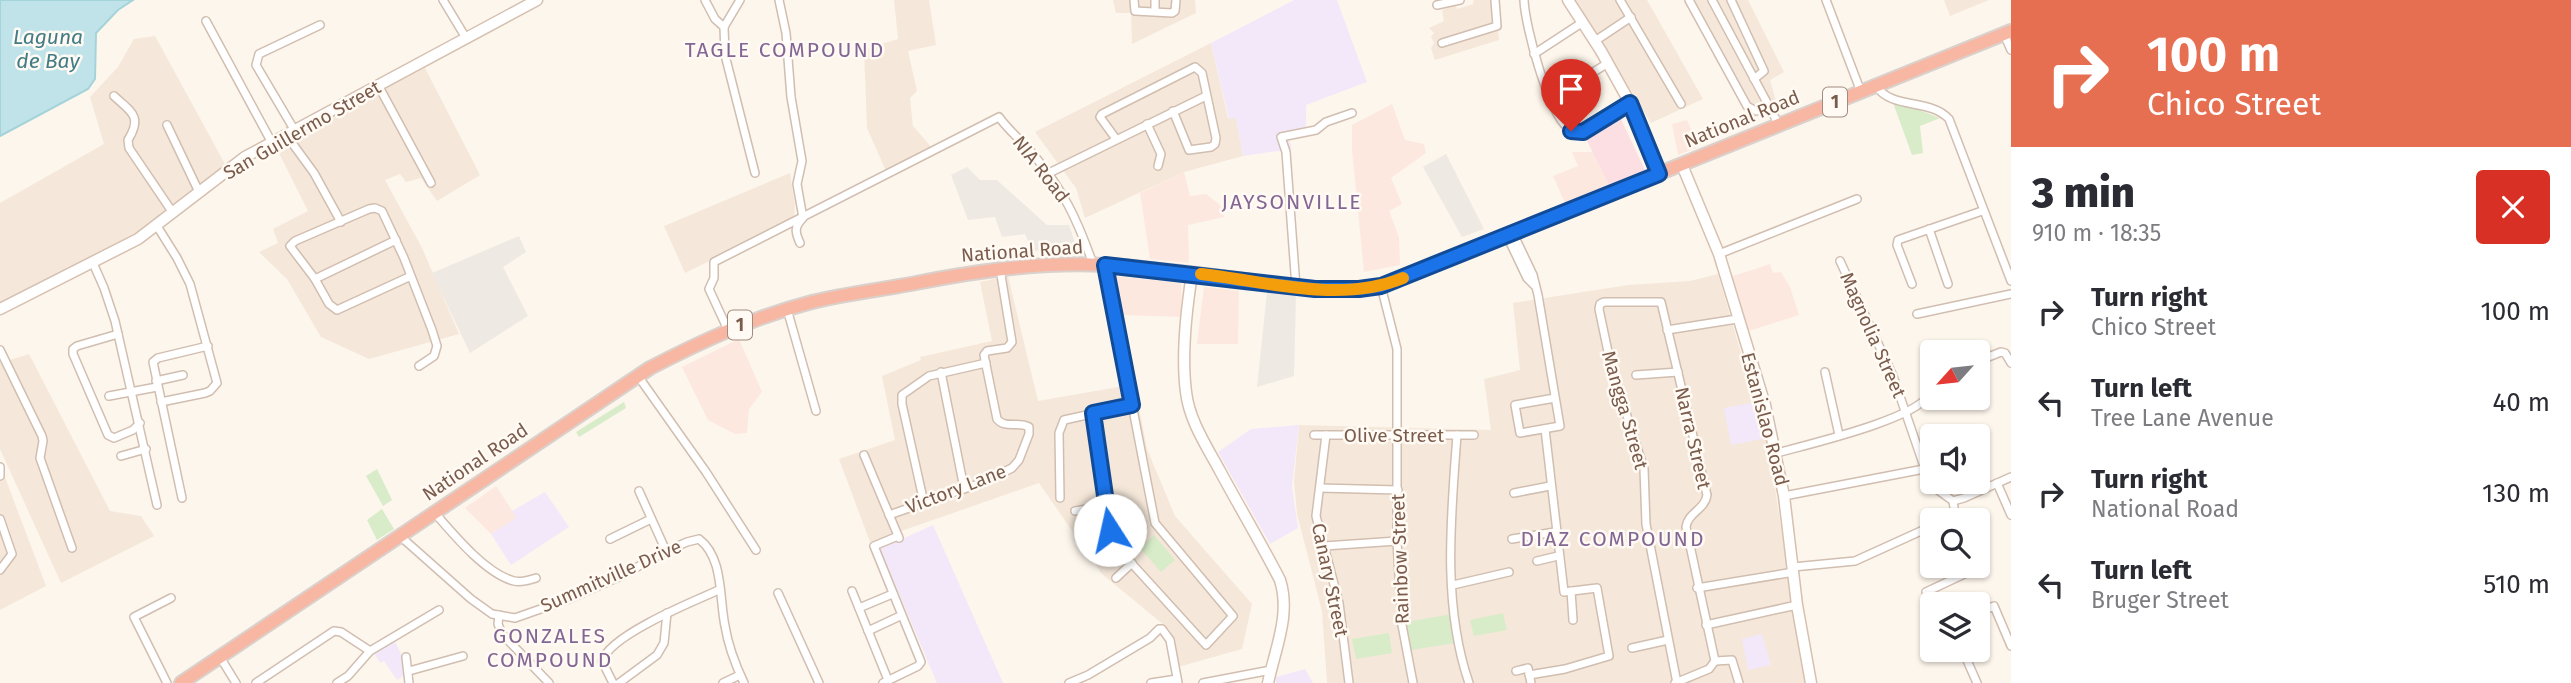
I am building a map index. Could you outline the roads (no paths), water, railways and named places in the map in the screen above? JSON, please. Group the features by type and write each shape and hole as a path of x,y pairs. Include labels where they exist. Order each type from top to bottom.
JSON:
{"highway":[{"name":"National Road","path":"181,683 638,376 729,330 787,309 832,298 1000,268 1099,265 1296,287 1351,289 1381,286 2007,32"}],"street":[{"path":"443,0 466,38"},
{"name":"San Guillermo Street","path":"0,309 138,239 245,157 537,0"},
{"path":"705,0 715,19 724,27"},
{"path":"740,0 724,27 725,57 755,173"},
{"path":"779,0 786,33 791,97 802,161 797,184 803,218 795,228 800,243"},
{"path":"1134,0 1135,11 1155,12 1175,12 1176,0"},
{"path":"1155,0 1155,12"},
{"path":"1437,5 1460,0"},
{"path":"1442,43 1497,26 1495,0"},
{"path":"1524,0 1526,26 1534,54 1561,119 1571,131 1583,132 1630,103"},
{"path":"1568,0 1630,103 1659,174"},
{"path":"1620,0 1681,104"},
{"path":"1689,0 1747,106 1756,111 1769,108"},
{"path":"1712,0 1779,125"},
{"path":"1731,0 1765,71 1754,79"},
{"path":"1826,0 1861,92"},
{"path":"1595,41 1631,17"},
{"path":"206,22 272,143"},
{"path":"1534,54 1583,22"},
{"path":"320,25 259,54 256,65 341,222"},
{"path":"2007,32 2011,50"},
{"path":"1552,98 1608,63"},
{"path":"1116,139 1101,121 1102,114 1195,67 1202,72 1215,144 1189,150 1173,111"},
{"path":"378,85 431,183"},
{"path":"1876,86 1887,97 1931,107 1949,119 2011,281"},
{"path":"114,96 135,118 135,128 128,140 129,148 173,212"},
{"path":"1049,173 1206,96"},
{"path":"1296,287 1286,152 1281,137 1316,130 1326,122 1352,113"},
{"name":"NIA Road","path":"803,218 999,117 1049,173 1069,203 1099,265 1132,405 1154,523 1233,616 1206,645 1132,563"},
{"path":"1147,124 1161,154 1158,166"},
{"path":"167,125 199,192"},
{"name":"Estanislao Road","path":"1682,164 1719,254 1777,453 1797,605 1811,683"},
{"path":"1719,254 1857,199"},
{"path":"411,276 340,309 334,309 290,246 295,241 369,209 378,209 385,216 396,240 411,276 437,346 434,356 419,366"},
{"path":"1912,284 1897,243 1900,239 1982,211"},
{"path":"729,330 709,289 714,278 714,262 803,218"},
{"path":"157,226 187,277 216,377 215,387 205,393 160,402"},
{"path":"1929,229 1948,284"},
{"path":"1510,234 1533,275 1535,285 1560,426 1520,433 1515,405 1555,398"},
{"path":"315,279 396,240"},
{"name":"Magnolia Street","path":"1840,261 1893,376 1920,456"},
{"path":"93,263 110,302 157,505"},
{"path":"924,503 902,395 919,382 942,372 986,363 985,351 1006,348 1012,342 1000,268"},
{"path":"1192,274 1187,307 1186,392 1196,426 1283,590 1285,609 1268,683"},
{"name":"Rainbow Street","path":"1381,286 1397,349 1397,541 1402,625 1413,683"},
{"path":"1917,314 2011,294"},
{"name":"Narra Street","path":"1600,304 1661,302 1707,495 1704,505 1689,517 1686,527 1697,589 1715,661"},
{"name":"Mangga Street","path":"1600,304 1611,366 1644,469 1646,524 1676,683"},
{"path":"787,309 816,411"},
{"path":"1667,330 1737,319"},
{"path":"118,334 77,346 73,349 73,354 108,435 114,438 133,430 140,423"},
{"path":"182,498 153,364 154,360 208,346"},
{"path":"0,350 42,436 40,458 72,548"},
{"path":"1990,356 2001,352 2011,363"},
{"name":"Victory Lane","path":"889,515 1012,468 1019,460 1029,428 1004,424 997,419 986,363"},
{"path":"942,372 964,488"},
{"path":"1636,375 1678,372"},
{"path":"1825,372 1839,435"},
{"path":"109,396 131,392 183,375"},
{"path":"638,376 706,472 756,550"},
{"path":"1777,453 1887,421 1920,404"},
{"path":"1060,498 1060,428 1067,418 1132,405"},
{"path":"1093,413 1105,506 1115,544 1132,563 1116,578"},
{"path":"1516,671 1528,668 1530,679 1609,656 1597,588 1564,592 1545,429"},
{"name":"Olive Street","path":"1314,435 1474,435"},
{"name":"Canary Street","path":"1326,435 1316,516 1339,603 1349,683"},
{"path":"1457,435 1451,515 1453,584 1457,626 1469,683"},
{"path":"121,456 146,449"},
{"path":"852,591 886,682 921,662 874,546 898,537 864,455"},
{"path":"0,467 0,476"},
{"path":"1784,496 1920,470"},
{"path":"1953,508 1953,501 2011,477"},
{"path":"1997,483 2011,515"},
{"path":"1514,493 1550,486"},
{"path":"1320,488 1398,490"},
{"path":"639,491 666,551"},
{"name":"Magnolia Street","path":"1943,494 1953,501"},
{"path":"1074,511 1105,506"},
{"path":"435,512 458,539 495,571 512,580 527,581 536,578"},
{"path":"610,539 651,519"},
{"path":"0,570 12,554 1,522"},
{"path":"1697,589 1855,561 1920,531"},
{"path":"1512,539 1555,532"},
{"path":"400,536 471,599 492,614 499,615 498,624 502,634 549,683"},
{"name":"Summitville Drive","path":"499,615 515,618 569,599 621,576 666,551 699,540 706,545 718,570 725,628 744,683"},
{"path":"1324,546 1397,541"},
{"path":"1537,561 1558,556"},
{"path":"1453,584 1508,572"},
{"path":"1926,592 1956,578"},
{"path":"612,683 602,661 605,653 667,613 719,590"},
{"path":"1571,591 1573,620"},
{"path":"778,593 819,683"},
{"path":"859,608 890,595"},
{"path":"167,683 134,617 171,598"},
{"path":"1706,625 1797,605"},
{"path":"1990,608 1994,606 2011,646"},
{"path":"337,683 357,667 370,651 439,610"},
{"path":"619,683 657,655 664,643 667,613"},
{"path":"868,631 898,617"},
{"path":"1069,683 1162,629 1170,640 1177,681 1151,683"},
{"path":"257,683 334,631 341,632 370,651"},
{"path":"1632,648 1668,640"},
{"path":"409,671 463,656"},
{"path":"220,657 236,683"},
{"path":"406,657 409,683"},
{"path":"1676,683 1709,669 1715,661 1732,660 1739,683"},
{"path":"1968,662 1977,683"},
{"path":"1203,683 1271,670"},
{"path":"723,683 740,675"}],"water":[{"name":"Laguna de Bay","path":"0,0 133,0 118,10 96,33 95,79 88,89 0,136"}],"district":[{"name":"TAGLE COMPOUND","path":"785,50"},
{"name":"JAYSONVILLE","path":"1292,202"},
{"name":"DIAZ COMPOUND","path":"1613,539"},
{"name":"GONZALES COMPOUND","path":"550,648"}]}
